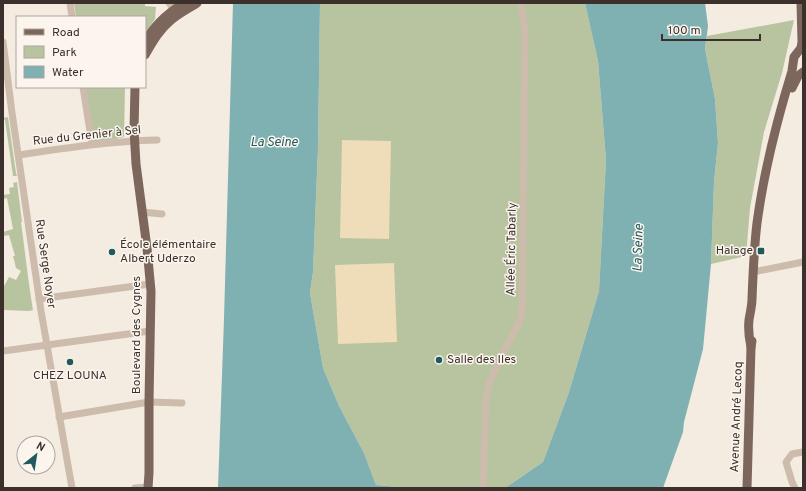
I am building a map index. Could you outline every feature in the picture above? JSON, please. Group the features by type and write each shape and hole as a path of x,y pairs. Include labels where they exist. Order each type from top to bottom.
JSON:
{"main road":[{"path":"146,41 156,26 177,7 197,3"},
{"path":"780,116 792,71 794,57 800,52 802,42 801,3"},
{"path":"146,53 150,45 169,22 177,7"},
{"path":"780,116 796,78 803,72 796,68 793,63"},
{"name":"Boulevard des Cygnes","path":"135,88 136,164 150,284 148,487"},
{"name":"Avenue André Lecoq","path":"747,488 751,347 754,334 752,304 753,272 757,222 762,190 780,116"}],"street":[{"path":"70,3 72,16"},
{"name":"Allée Éric Tabarly","path":"483,488 487,392 490,381 506,345 517,327 522,314 526,32 521,3"},
{"name":"Rue Serge Noyer","path":"3,42 46,345 72,488"},
{"path":"83,88 92,144"},
{"name":"Rue du Grenier à Sel","path":"19,155 92,144 157,140"},
{"path":"142,212 162,214"},
{"path":"753,272 803,262"},
{"path":"39,299 150,284"},
{"path":"3,351 150,331"},
{"path":"59,417 149,402 182,403"},
{"path":"803,452 792,454 786,462 795,488 803,486"},
{"path":"135,488 148,487"}],"green space":[{"path":"74,3 145,3 145,6 156,7 155,19 146,32 146,16 76,16"},
{"path":"320,3 585,3 598,61 606,160 599,291 569,392 543,462 505,488 410,488 376,485 364,453 339,406 323,368 310,293 313,272 318,148"},
{"path":"794,20 782,73 764,132 750,208 746,256 711,264 714,182 718,143 715,99 705,49 707,36"},
{"path":"85,88 125,88 124,137 93,142"},
{"path":"8,117 17,176 13,176 5,120 3,119"},
{"path":"17,182 33,310 29,311 3,310 3,288 9,277 16,280 21,271 16,268 13,256 15,256 9,235 3,236 3,232 13,229 7,198 3,199 3,195 10,194 9,188 14,187 13,183"}],"sand":[{"path":"342,140 391,141 389,239 340,238"},
{"path":"394,263 397,342 338,344 335,265"}],"water":[{"name":"La Seine","path":"233,3 320,3 318,148 313,272 310,293 323,368 339,406 364,453 376,485 410,488 218,488"},
{"name":"La Seine","path":"585,3 705,3 708,26 705,49 715,99 718,143 714,182 711,264 703,349 684,422 683,432 663,488 505,488 543,462 569,392 599,291 606,160 598,61"}],"place":[{"name":"Halage","path":"761,251"},
{"name":"École élémentaire Albert Uderzo","path":"112,252"},
{"name":"Salle des Iles","path":"439,360"},
{"name":"CHEZ LOUNA","path":"70,362"}]}
